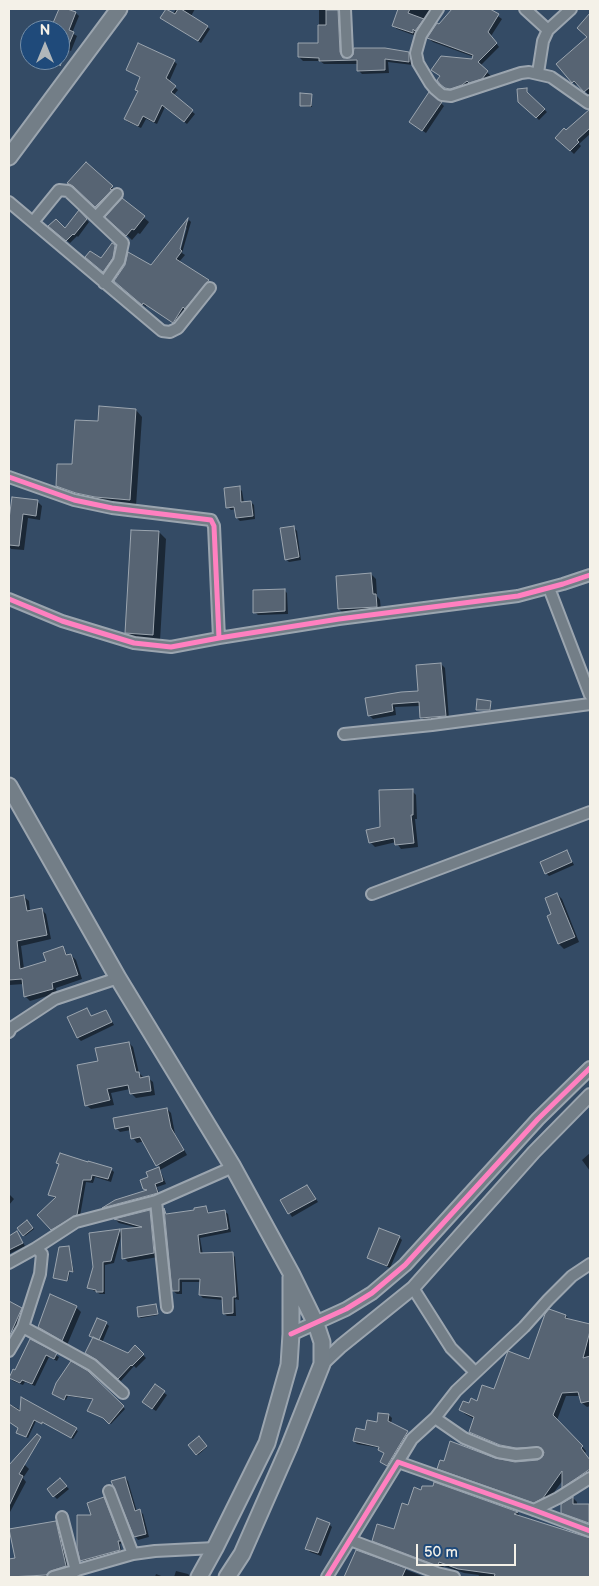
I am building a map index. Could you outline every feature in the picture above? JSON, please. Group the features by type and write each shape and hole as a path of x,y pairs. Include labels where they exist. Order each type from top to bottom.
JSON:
{"main road":[{"path":"12,146 119,9"},
{"path":"9,786 118,978 233,1167 291,1272 316,1324 322,1342 322,1364 289,1447 242,1554 228,1577"},
{"path":"198,1577 215,1548 267,1443 289,1365 291,1272"}],"street":[{"path":"345,9 347,52"},
{"path":"438,9 421,35 416,53 418,62 430,83 442,94 452,96 521,73 538,73 551,77 590,103"},
{"path":"525,9 548,30"},
{"path":"538,73 543,41 548,30 571,9"},
{"path":"33,222 59,190 68,191 123,243 119,261 104,284"},
{"path":"96,217 117,194"},
{"path":"9,202 162,331 170,332 178,328 210,288"},
{"path":"9,477 74,500 112,508 211,520 214,526 219,638"},
{"path":"9,599 62,620 134,643 171,647 339,620 518,596 590,575"},
{"path":"549,588 590,695"},
{"path":"344,734 432,725 590,704"},
{"path":"372,894 590,812"},
{"path":"9,1032 11,1028 55,999 118,978"},
{"path":"291,1334 346,1309 372,1293 406,1265 538,1119 590,1068"},
{"path":"322,1364 341,1346 414,1288 534,1152 590,1095"},
{"path":"9,1263 76,1222 156,1201 233,1167"},
{"path":"156,1201 167,1307"},
{"path":"9,1351 23,1327 40,1274 42,1254 36,1248"},
{"path":"327,1577 412,1439 435,1418 456,1391 524,1327 572,1276 590,1264"},
{"path":"414,1288 452,1348 476,1372"},
{"path":"23,1327 92,1365 123,1393"},
{"path":"435,1418 464,1438 498,1452 516,1455 536,1453"},
{"path":"398,1462 590,1532"},
{"path":"534,1510 590,1478"},
{"path":"110,1491 133,1554"},
{"path":"62,1517 76,1570"},
{"path":"350,1540 437,1573 454,1577"},
{"path":"52,1577 133,1554 215,1548"}],"building":[{"path":"59,9 76,12 70,27 70,20 54,20"},
{"path":"166,9 175,14 178,9 181,9 208,26 198,41 160,18"},
{"path":"398,9 410,9 408,13 424,19 415,31 413,29 413,33 392,26"},
{"path":"452,9 490,9 499,14 488,32 497,43 478,62 488,71 482,79 469,83 467,81 450,89 440,84 437,80 440,76 431,70 441,56 472,59 473,55 427,38 437,23 439,24"},
{"path":"326,10 338,10 340,52 343,58 351,57 354,48 385,48 409,52 409,62 385,59 385,70 357,71 357,60 319,61 319,58 298,57 298,43 318,43 318,25 326,25"},
{"path":"590,13 590,87 584,92 574,81 572,83 556,64 587,37 577,28"},
{"path":"70,30 74,32 70,42"},
{"path":"138,43 175,60 166,78 176,86 171,92 193,110 184,122 162,105 154,122 143,116 138,126 124,119 138,91 135,90 140,77 126,70"},
{"path":"527,88 527,92 545,109 536,118 518,102 517,89"},
{"path":"429,92 442,102 422,131 409,122"},
{"path":"300,93 312,94 311,106 300,106"},
{"path":"590,109 590,128 577,140 579,142 570,151 555,138 564,128 566,130"},
{"path":"86,162 113,186 110,189 112,190 95,207 73,186 67,183"},
{"path":"122,198 145,216 134,230 132,229 126,236 105,217"},
{"path":"79,210 87,219 74,235 66,241 48,226 56,219 65,228"},
{"path":"188,218 180,249 182,251 176,259 209,280 185,309 183,307 173,323 143,303 142,305 114,281 125,265 128,252 151,265"},
{"path":"112,243 115,245 113,258 103,272 85,257 90,251 101,258"},
{"path":"99,406 136,409 130,500 95,497 56,486 57,464 72,464 75,420 98,421"},
{"path":"240,486 241,502 251,501 253,516 236,518 234,507 226,508 224,488"},
{"path":"12,497 38,500 36,516 23,514 19,546 9,545 9,519"},
{"path":"294,526 299,557 285,560 280,528"},
{"path":"131,530 159,531 153,635 125,633"},
{"path":"371,573 373,594 376,594 377,607 338,609 336,576"},
{"path":"285,589 285,611 253,613 253,590"},
{"path":"441,663 446,716 420,718 419,702 392,704 393,711 368,716 365,698 418,691 416,665"},
{"path":"477,699 491,701 490,710 476,710"},
{"path":"413,789 413,815 411,815 414,843 395,845 394,838 369,843 366,830 380,827 379,790"},
{"path":"567,850 572,862 545,874 540,862"},
{"path":"557,893 575,937 558,944 547,916 551,914 545,898"},
{"path":"24,895 27,911 42,908 47,935 17,941 20,969 46,961 43,953 63,946 66,955 71,954 78,975 52,983 53,989 24,997 22,979 9,980 9,898"},
{"path":"87,1008 91,1016 106,1010 112,1022 77,1038 67,1017"},
{"path":"129,1042 136,1072 139,1072 140,1078 149,1076 151,1091 130,1094 128,1085 107,1089 110,1100 85,1106 77,1065 98,1061 95,1048"},
{"path":"167,1108 171,1128 184,1150 156,1166 140,1137 131,1139 129,1126 115,1129 113,1118"},
{"path":"60,1153 112,1168 108,1179 92,1175 91,1180 83,1180 77,1215 51,1230 37,1215 56,1197 48,1195 59,1164 56,1163"},
{"path":"159,1167 163,1181 155,1184 158,1193 102,1208 115,1200 147,1190 143,1189 140,1180 148,1177 146,1172"},
{"path":"307,1185 316,1199 288,1214 280,1200"},
{"path":"206,1206 208,1213 225,1210 228,1229 198,1235 200,1253 233,1252 236,1297 233,1297 233,1313 223,1314 222,1297 199,1295 200,1279 179,1279 179,1291 172,1291 164,1208 166,1214 194,1210 194,1208"},
{"path":"150,1210 154,1253 122,1259 121,1229 142,1227 114,1219"},
{"path":"27,1220 33,1228 23,1236 17,1228"},
{"path":"379,1228 400,1236 387,1266 367,1258"},
{"path":"120,1229 111,1261 103,1262 103,1292 96,1292 96,1290 87,1288 93,1267 89,1233"},
{"path":"17,1231 23,1243 9,1250 9,1236"},
{"path":"69,1246 73,1272 69,1271 67,1281 53,1278 59,1247"},
{"path":"50,1294 77,1306 62,1341 38,1327"},
{"path":"9,1301 22,1308 9,1337"},
{"path":"156,1304 158,1314 138,1317 137,1307"},
{"path":"549,1309 566,1315 565,1318 590,1324 583,1358 590,1356 590,1401 581,1403 578,1392 562,1393 553,1415 583,1446 581,1448 590,1460 590,1469 562,1488 562,1471 543,1498 534,1503 437,1469 440,1460 444,1461 450,1441 495,1458 515,1462 538,1460 543,1456 544,1452 539,1447 516,1448 500,1445 469,1432 474,1417 459,1410 463,1401 469,1403 471,1398 477,1401 482,1385 494,1389 508,1351 529,1359 545,1314"},
{"path":"97,1318 107,1322 99,1340 89,1336"},
{"path":"93,1337 128,1353 135,1345 144,1354 118,1379 97,1360 85,1353"},
{"path":"30,1339 57,1353 54,1359 46,1355 32,1384 22,1380 20,1383 9,1378"},
{"path":"71,1361 88,1371 124,1406 109,1424 103,1418 87,1411 93,1399 66,1395 64,1400 52,1394 56,1383"},
{"path":"155,1384 165,1391 152,1409 142,1402"},
{"path":"21,1397 77,1428 71,1438 42,1422 42,1424 34,1420 26,1437 16,1433 18,1428 9,1422 9,1404 20,1411"},
{"path":"378,1413 389,1414 388,1421 408,1431 387,1466 380,1462 384,1453 378,1450 379,1447 353,1441 356,1428 365,1430 367,1420 377,1422"},
{"path":"37,1434 41,1437 19,1474 23,1476 9,1506 9,1465"},
{"path":"199,1436 207,1446 196,1455 188,1445"},
{"path":"125,1477 135,1511 140,1509 146,1534 134,1537 111,1481"},
{"path":"60,1478 67,1486 53,1497 47,1489"},
{"path":"434,1482 518,1512 514,1514 590,1538 590,1577 494,1577 495,1574 458,1569 439,1562 438,1566 372,1541 377,1524 394,1529 402,1503 408,1505 414,1487 421,1490 422,1486 433,1486"},
{"path":"104,1497 121,1541 118,1541 120,1550 80,1561 77,1548 77,1515 91,1515 87,1503"},
{"path":"573,1497 573,1504 589,1504 589,1523 561,1513 561,1504"},
{"path":"317,1518 330,1523 318,1553 305,1549"},
{"path":"56,1521 66,1566 51,1571 46,1575 9,1577 9,1559 15,1558 9,1529"},
{"path":"356,1550 406,1568 402,1577 344,1577"}],"cycle path":[{"path":"9,477 74,500 112,508 211,520 214,526 219,638"},
{"path":"9,599 62,621 134,643 171,647 339,619 518,596 590,575"},
{"path":"291,1334 346,1309 372,1293 405,1265 538,1119 590,1068"},
{"path":"327,1577 398,1462 590,1531"}]}
